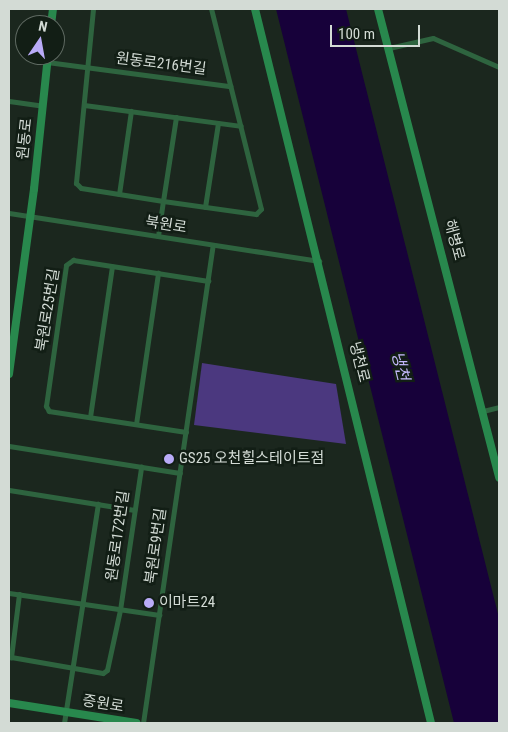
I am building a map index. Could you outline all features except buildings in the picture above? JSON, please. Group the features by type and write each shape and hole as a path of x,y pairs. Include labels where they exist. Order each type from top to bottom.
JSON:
{"street":[{"path":"94,9 76,183 81,188 256,214 261,209 212,9"},
{"name":"냉천로","path":"255,9 319,261 431,723"},
{"name":"해병로","path":"378,9 499,478"},
{"path":"389,48 433,38 499,67"},
{"name":"원동로216번길","path":"65,62 88,68 230,86"},
{"name":"원동로","path":"9,374 30,217 46,65"},
{"path":"9,101 43,106"},
{"path":"84,105 241,126"},
{"path":"119,194 131,111"},
{"path":"158,236 176,117"},
{"path":"205,207 218,123"},
{"name":"북원로","path":"9,213 319,261"},
{"name":"북원로9번길","path":"143,723 213,245"},
{"name":"북원로25번길","path":"90,417 49,411 46,406 66,265 72,260 208,281"},
{"path":"112,267 90,417 186,432"},
{"path":"136,424 158,274"},
{"path":"483,411 499,408"},
{"path":"9,446 180,473"},
{"name":"원동로172번길","path":"73,668 107,670 120,610 141,467"},
{"path":"9,490 134,510"},
{"path":"66,712 98,504"},
{"path":"9,593 159,615"},
{"path":"19,594 11,657 73,668"},
{"name":"중원로","path":"9,703 136,723"},
{"name":"중원로","path":"64,723 66,712"}],"shaded area":[{"path":"202,363 336,384 346,444 194,425"}],"water":[{"name":"냉천","path":"276,9 346,9 499,618 499,723 454,723"}],"place":[{"name":"GS25 오천힐스테이트점","path":"169,459"},
{"name":"이마트24","path":"149,603"}]}
